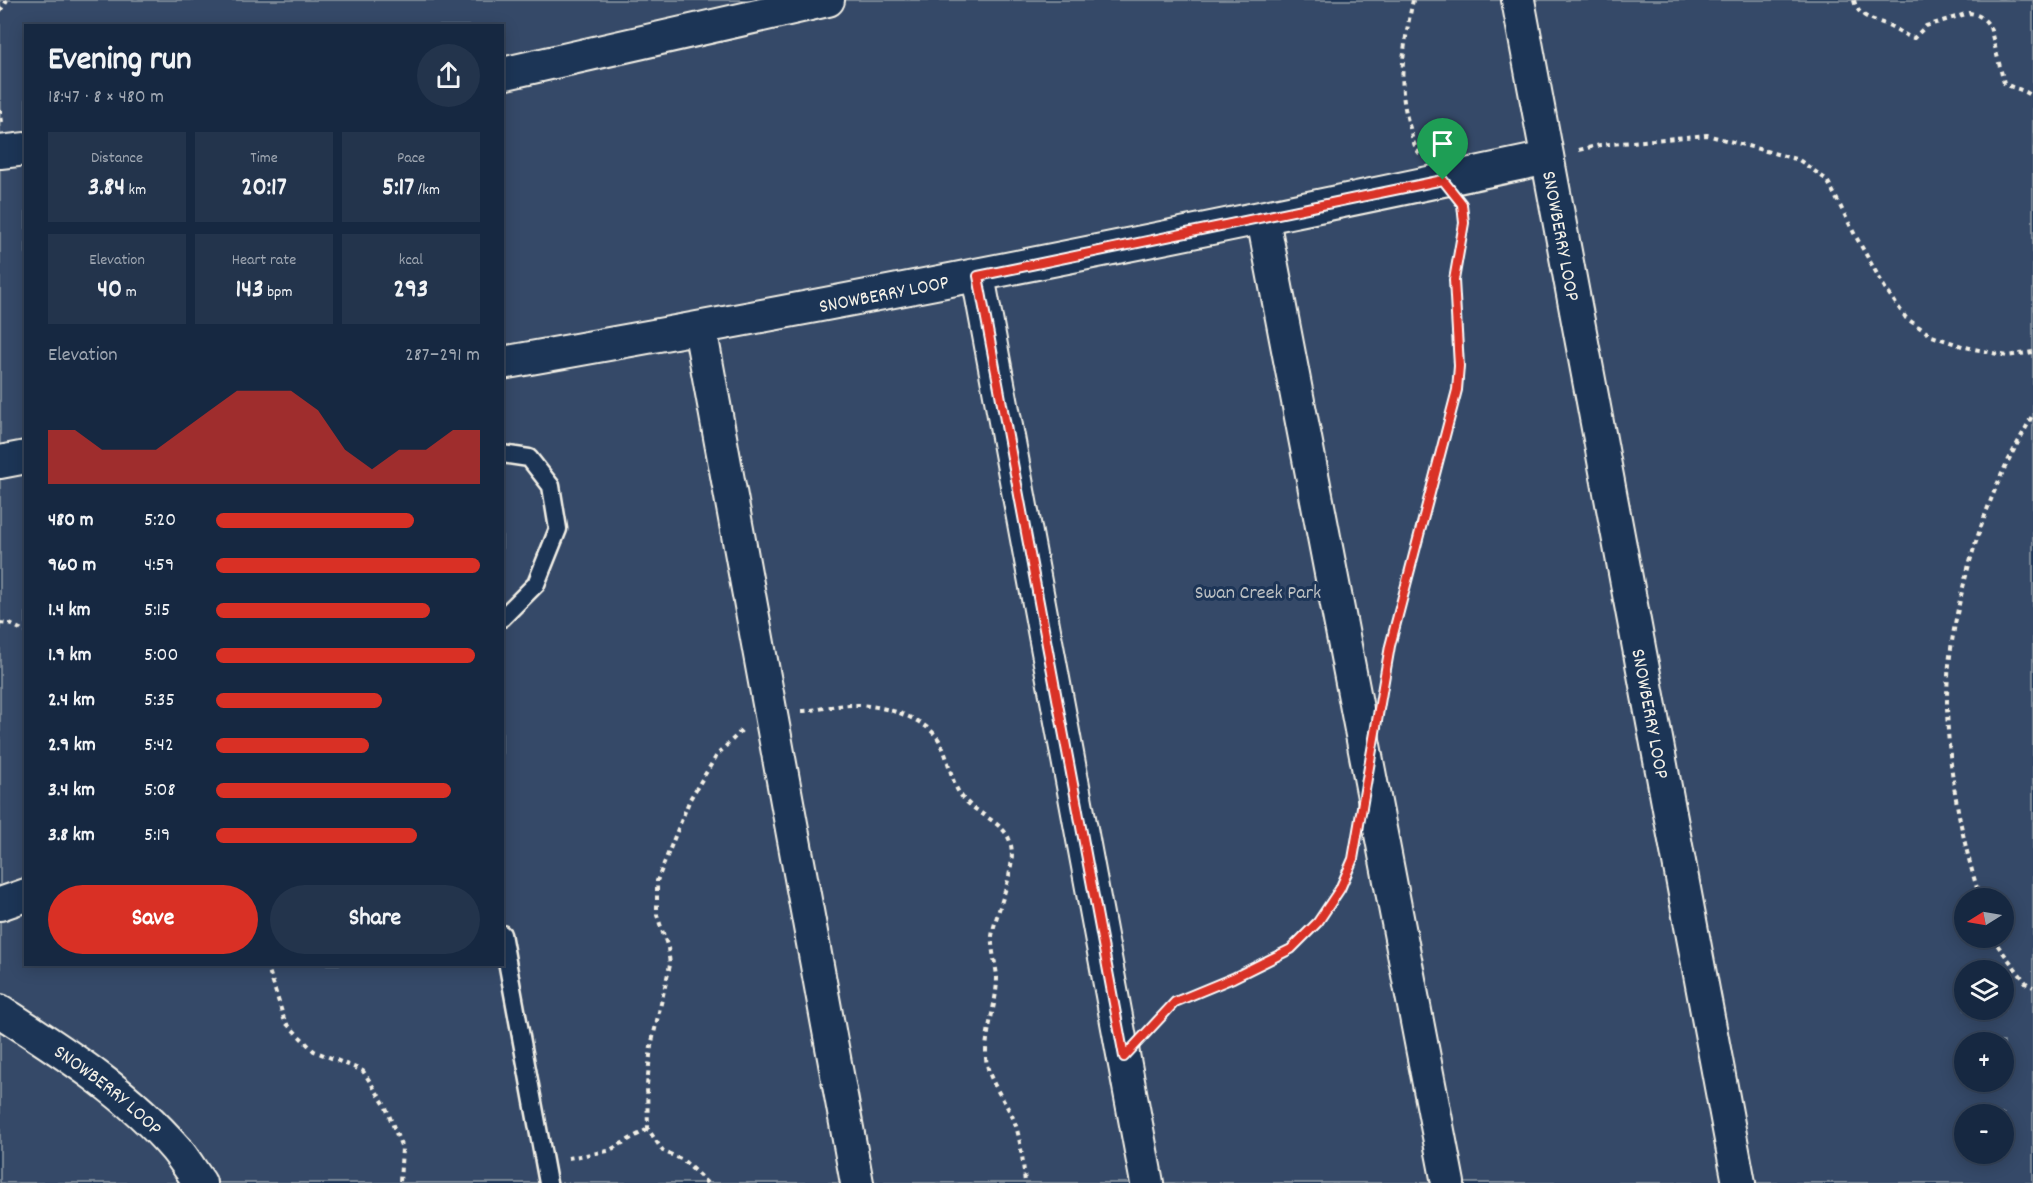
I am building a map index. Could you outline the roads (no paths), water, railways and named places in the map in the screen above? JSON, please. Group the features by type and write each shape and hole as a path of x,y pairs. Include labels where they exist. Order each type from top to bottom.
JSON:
{"street":[{"path":"504,74 828,0"},
{"path":"1518,0 1547,158"},
{"path":"0,152 24,149"},
{"name":"SNOWBERRY LOOP","path":"504,363 978,276 1263,219 1547,158 1739,1183"},
{"path":"1263,219 1448,1183"},
{"path":"978,276 1147,1183"},
{"path":"700,328 857,1183"},
{"path":"0,462 24,457"},
{"path":"0,904 24,896"},
{"name":"SNOWBERRY LOOP","path":"0,1011 86,1067 144,1115 177,1150 200,1183"}],"lane":[{"path":"504,454 529,458 550,486 558,529 536,584 504,616"},
{"path":"504,945 548,1183"}],"park label":[{"name":"Swan Creek Park","path":"1258,591"}]}
